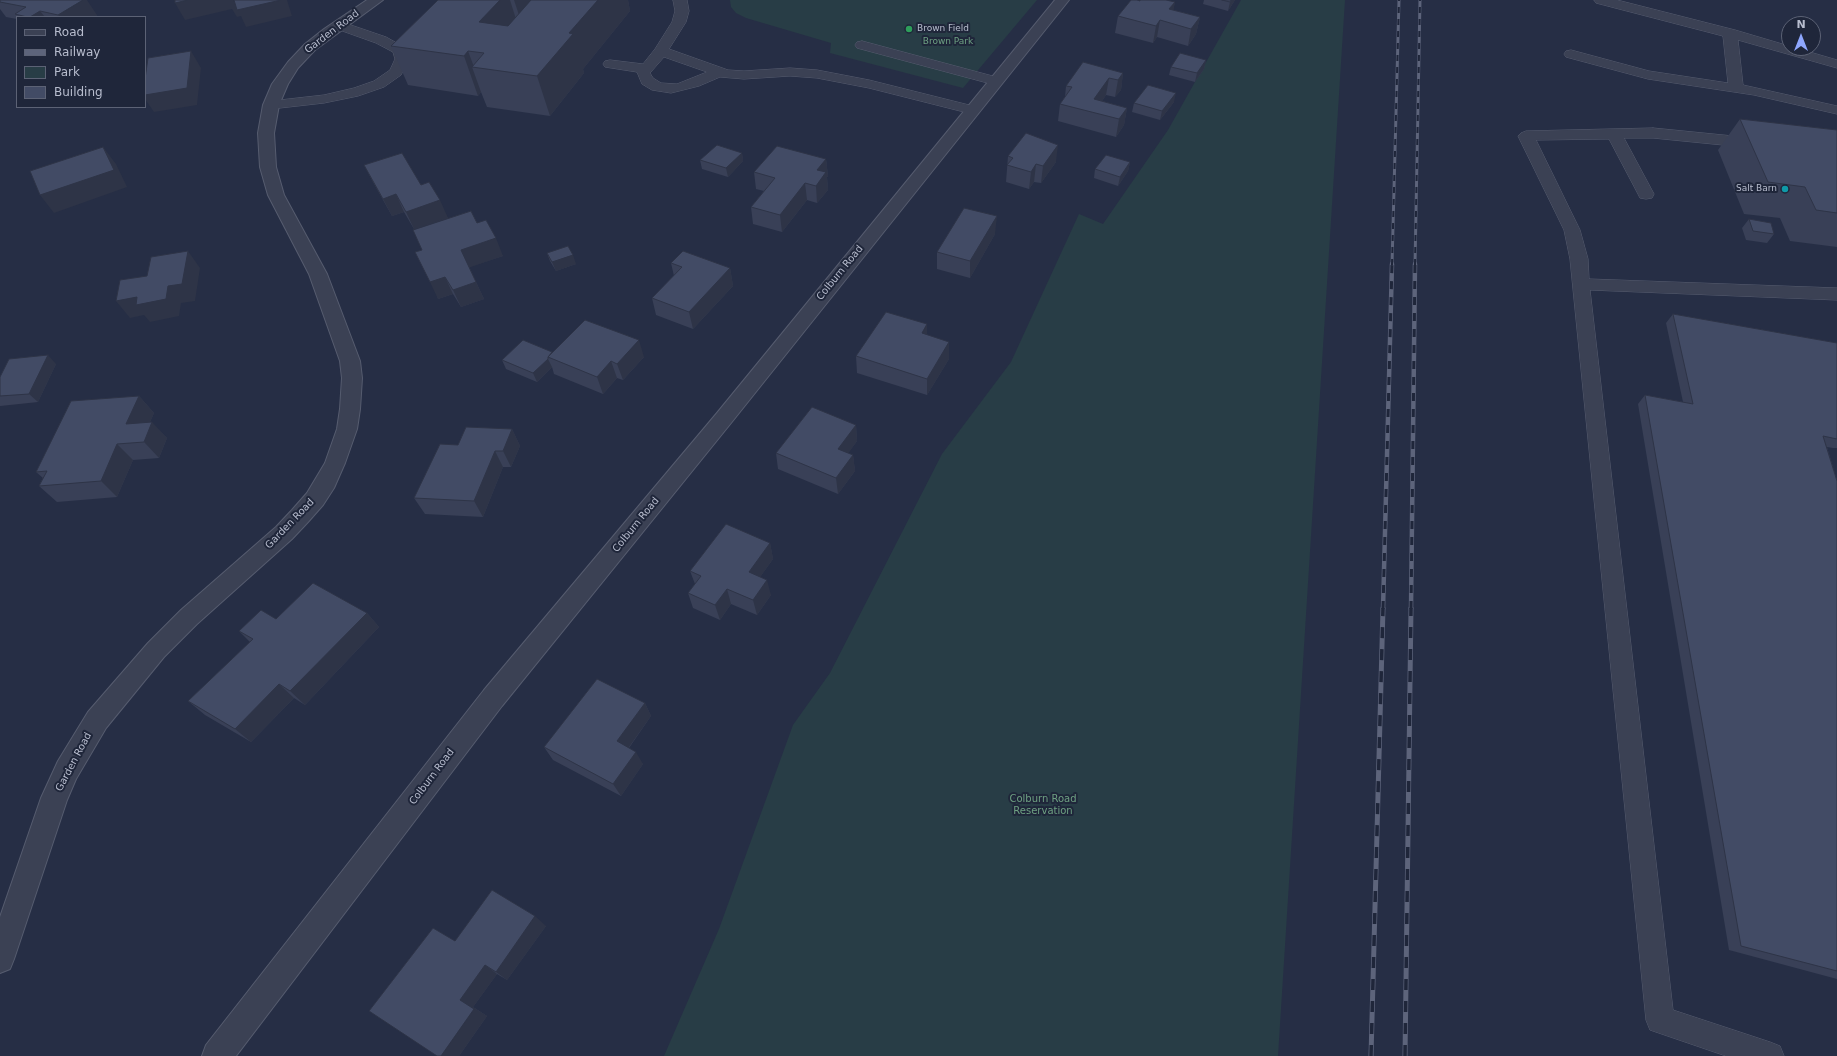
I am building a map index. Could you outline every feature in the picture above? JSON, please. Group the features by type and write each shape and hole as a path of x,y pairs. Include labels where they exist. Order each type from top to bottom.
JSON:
{"street":[{"name":"Garden Road","path":"0,958 54,798 67,770 97,720 130,679 189,617 284,533 300,516 315,499 326,482 342,446 350,409 352,378 350,361 320,280 282,209 271,181 267,156 266,133 271,105 280,84 293,65 310,48 339,24 376,0"},
{"name":"Colburn Road","path":"217,1056 470,728 724,418 1062,0"}],"lane":[{"path":"680,0 682,11 679,22 661,51 645,69 644,77 651,84 671,89 694,83 718,72"},
{"path":"1601,0 1730,33 1837,64"},
{"path":"271,105 324,99 358,92 379,84 396,72 402,59 399,50 381,40 339,24"},
{"path":"1730,33 1736,88"},
{"path":"862,45 996,81"},
{"path":"661,51 718,72 740,75 790,72 816,74 876,85 972,110"},
{"path":"1571,54 1648,75 1736,88 1837,110"},
{"path":"610,64 645,69"},
{"path":"1768,145 1653,133 1526,136 1572,230 1579,259 1660,1020 1770,1056"},
{"path":"1614,134 1646,194"},
{"path":"1581,284 1837,294"}],"green space":[{"name":"Brown Park","path":"730,0 1037,0 963,88 830,53 831,43 746,18 736,13 731,7"},
{"name":"Colburn Road Reservation","path":"1241,0 1345,0 1278,1056 664,1056 719,929 793,725 830,673 942,454 1011,362 1079,214 1103,224 1168,130"}],"building":[{"path":"0,0 83,0 58,15 40,11 32,16 15,14 26,7 0,2"},
{"path":"175,0 188,0 175,3"},
{"path":"234,0 281,0 237,10"},
{"path":"438,0 500,0 479,22 508,26 531,0 598,0 569,33 573,34 537,76 472,67 484,53 468,51 464,56 391,46"},
{"path":"1131,0 1166,0 1175,2 1169,9 1200,17 1191,29 1160,20 1156,26 1118,16"},
{"path":"191,51 187,88 146,95 146,72 148,58"},
{"path":"1180,53 1206,60 1197,73 1171,67"},
{"path":"1083,62 1123,73 1118,80 1109,78 1094,99 1127,108 1119,119 1060,104 1072,87 1066,86"},
{"path":"1148,85 1176,93 1162,111 1134,103"},
{"path":"1740,119 1837,130 1837,213 1816,210 1805,187 1768,182"},
{"path":"1026,133 1058,145 1043,166 1036,164 1031,172 1007,165 1013,158 1008,156"},
{"path":"717,145 742,153 726,168 700,160"},
{"path":"777,146 826,159 817,170 826,172 816,186 805,183 780,215 751,207 775,178 754,172"},
{"path":"103,147 114,170 40,195 30,171"},
{"path":"402,153 421,185 429,182 440,200 406,212 396,194 383,199 364,165"},
{"path":"1106,155 1130,162 1120,177 1095,169"},
{"path":"964,208 997,216 970,261 937,252"},
{"path":"471,211 477,223 486,220 496,238 461,250 476,282 453,290 445,277 430,282 415,252 422,250 413,230"},
{"path":"1749,219 1771,223 1774,234 1753,231"},
{"path":"568,246 573,255 552,262 547,253"},
{"path":"188,251 182,284 168,286 166,299 136,305 137,297 116,301 120,280 147,276 151,257"},
{"path":"683,251 730,268 689,312 652,298 682,267 671,263"},
{"path":"886,312 927,324 922,333 949,342 927,379 856,356"},
{"path":"1673,314 1837,343 1837,439 1823,436 1837,481 1837,971 1741,946 1645,395 1693,404"},
{"path":"585,320 639,340 617,364 611,361 597,377 548,357"},
{"path":"523,340 552,352 548,359 533,373 502,360"},
{"path":"48,355 29,394 0,396 0,377 9,359"},
{"path":"139,396 126,424 152,422 144,442 117,444 101,481 39,486 47,471 36,472 71,401"},
{"path":"812,407 856,425 838,449 853,455 836,478 776,453"},
{"path":"466,427 512,429 503,451 495,451 474,501 414,498 440,444 458,445"},
{"path":"726,524 770,543 749,572 767,580 753,600 727,589 715,605 688,593 701,576 690,571"},
{"path":"313,583 367,613 290,691 279,684 235,729 188,701 253,639 239,631 261,610 276,619"},
{"path":"597,679 645,703 617,741 636,752 613,784 544,747"},
{"path":"492,890 535,916 496,972 485,965 460,1000 474,1009 441,1056 437,1056 369,1011 433,928 455,941"}],"railway":[{"path":"1392,265 1399,0"},
{"path":"1415,265 1420,0"},
{"path":"1383,609 1392,264"},
{"path":"1411,609 1415,264"},
{"path":"1371,1056 1383,608"},
{"path":"1405,1056 1411,608"}],"place":[{"name":"Brown Field","path":"909,29"},
{"name":"Salt Barn","path":"1785,189"}]}
